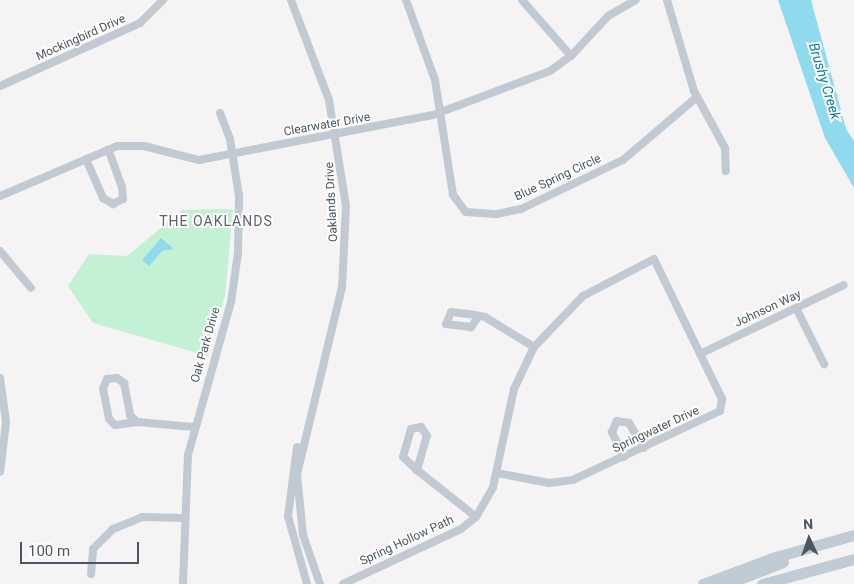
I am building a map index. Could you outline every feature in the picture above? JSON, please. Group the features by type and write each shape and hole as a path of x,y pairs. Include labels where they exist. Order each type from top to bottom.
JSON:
{"main road":[{"path":"703,584 808,547 854,535"},
{"path":"727,584 797,557 808,547"},
{"path":"762,584 854,559"}],"street":[{"name":"Mockingbird Drive","path":"0,86 140,23 163,0"},
{"name":"Oaklands Drive","path":"291,0 322,75 337,133 346,206 345,260 333,333 298,463 297,488 303,535 320,584"},
{"name":"Blue Spring Circle","path":"406,0 429,58 443,112 455,201 471,213 497,214 521,209 623,160 696,97"},
{"path":"522,0 571,56"},
{"name":"Clearwater Drive","path":"0,196 108,149 138,145 199,160 443,112 512,89 571,56 608,16 636,0"},
{"path":"667,0 696,97 725,148 726,170"},
{"name":"Oak Park Drive","path":"183,584 184,518 194,427 234,281 239,205 232,155 220,112"},
{"path":"86,159 103,198 113,204 123,199 122,187 108,149"},
{"path":"0,250 31,288"},
{"name":"Spring Hollow Path","path":"342,584 460,529 476,517 489,498 497,473 514,389 534,347 583,296 654,259"},
{"name":"Springwater Drive","path":"497,473 562,482 624,458 720,411 722,400 702,353 654,259"},
{"name":"Johnson Way","path":"702,353 844,285"},
{"path":"796,308 824,364"},
{"path":"479,316 494,320 534,347"},
{"path":"0,378 6,422 0,472"},
{"path":"137,422 130,415 124,383 117,378 107,380 102,388 112,423 137,422 194,427"},
{"name":"Oaklands Drive","path":"307,584 290,534 288,498 292,461 312,407"},
{"path":"624,458 612,432 618,421 629,422 644,448"},
{"path":"417,470 427,436 421,427 410,429 403,457 417,470 476,517"},
{"path":"91,574 93,549 113,528 142,518 184,518"}],"green space":[{"path":"233,209 225,296 208,356 93,323 68,286 89,254 127,256 182,210"}],"water":[{"name":"Brushy Creek","path":"778,0 811,0 846,129 854,141 854,188 825,138"},
{"path":"161,238 174,249 162,251 149,266 142,260"}],"district":[{"name":"THE OAKLANDS","path":"216,221"}]}
